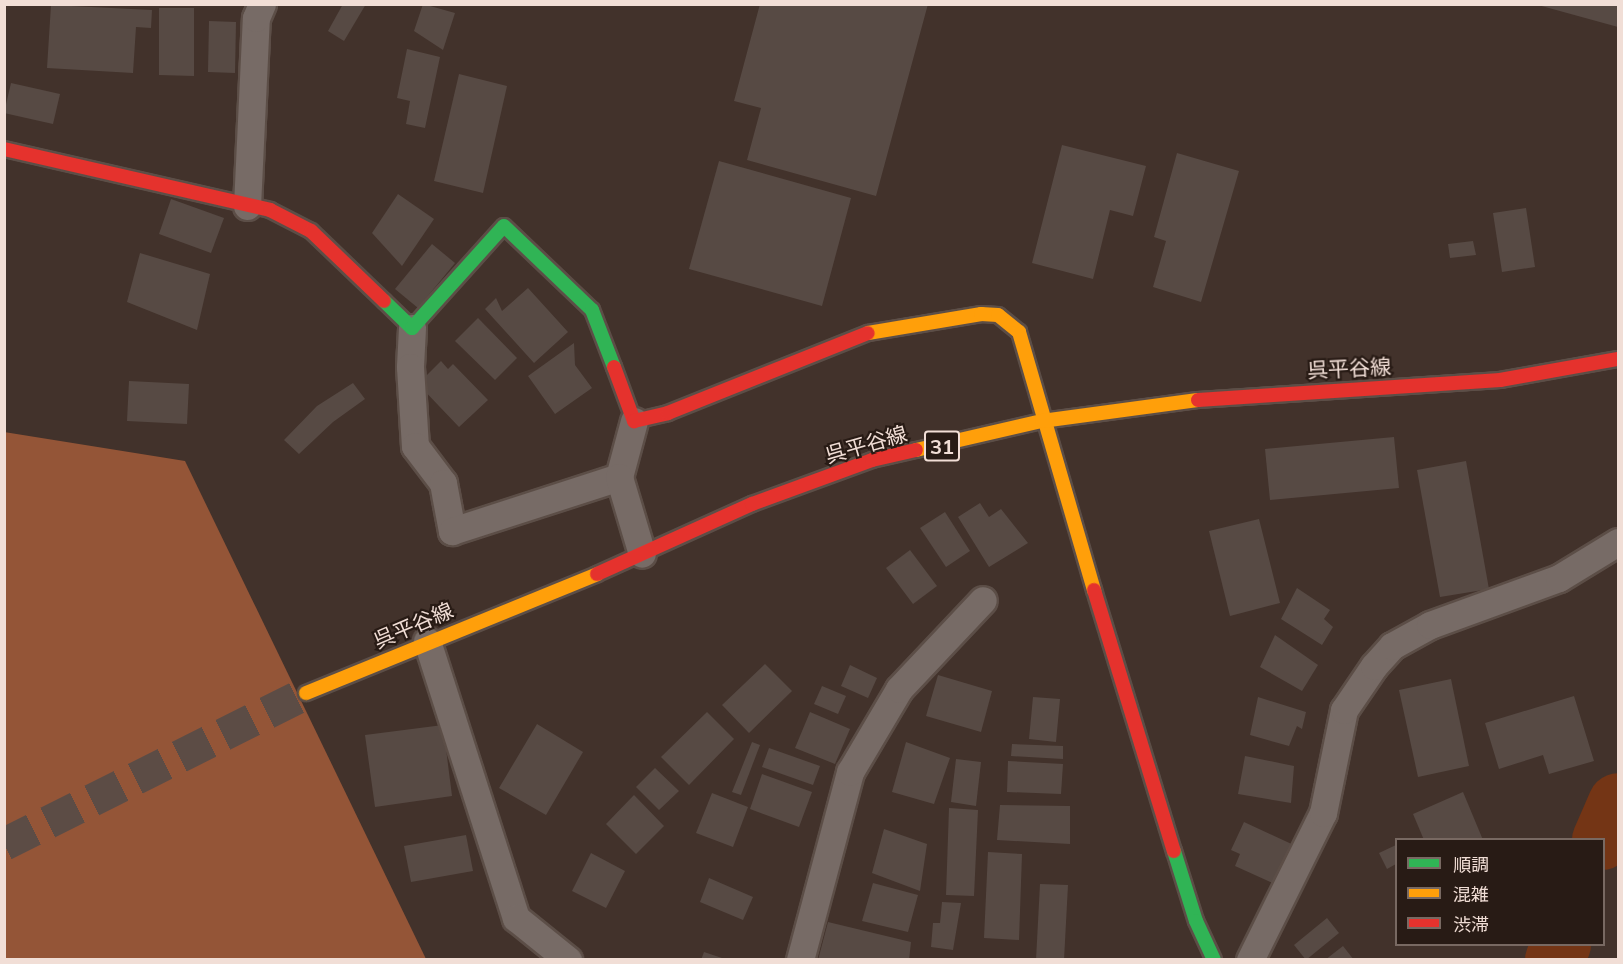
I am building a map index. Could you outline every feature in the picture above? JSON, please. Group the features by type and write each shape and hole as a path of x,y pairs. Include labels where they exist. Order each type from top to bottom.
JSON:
{"street":[{"path":"247,206 256,18 262,4"},
{"path":"4,149 270,210 311,231 412,328"},
{"path":"619,477 452,531 443,483 415,446 410,367 412,328 504,226 592,310 634,421 619,477 642,554"},
{"path":"634,421 668,413 858,335 981,314 998,315 1019,332 1042,421 1168,831 1214,960"},
{"name":"呉平谷線","path":"306,693 427,640 642,554 752,504 872,460 980,438 1042,421 1216,397 1500,380 1618,359"},
{"path":"1250,960 1323,813 1344,710 1380,659 1392,646 1430,626 1559,578 1618,543"},
{"path":"800,960 850,772 899,689 983,600"},
{"path":"427,640 516,918 568,960"}],"shaded area":[{"path":"4,432 185,461 426,959 5,959"}],"building":[{"path":"343,4 366,4 344,41 328,31"},
{"path":"423,4 455,13 443,50 414,31"},
{"path":"760,4 928,4 876,196 747,160 761,108 734,101"},
{"path":"1618,4 1618,27 1538,5"},
{"path":"51,5 152,10 151,28 136,27 133,73 47,68"},
{"path":"159,8 194,8 194,76 159,75"},
{"path":"209,21 236,22 235,73 208,72"},
{"path":"407,49 440,57 425,128 406,124 410,101 397,98"},
{"path":"459,74 507,86 483,193 434,181"},
{"path":"11,83 60,94 53,124 4,113"},
{"path":"1062,145 1146,166 1133,216 1110,210 1093,279 1032,263"},
{"path":"1177,153 1239,171 1201,302 1153,287 1166,241 1154,237"},
{"path":"719,161 851,198 822,306 689,269"},
{"path":"398,194 434,219 402,266 372,233"},
{"path":"171,199 224,218 211,253 159,234"},
{"path":"1526,208 1535,267 1502,272 1493,213"},
{"path":"1473,241 1476,255 1450,258 1448,244"},
{"path":"432,244 455,263 418,308 395,289"},
{"path":"140,253 210,274 197,330 127,302"},
{"path":"528,288 568,332 534,363 485,309 496,298 502,311"},
{"path":"478,318 517,358 495,380 455,341"},
{"path":"574,343 575,365 592,388 555,414 528,376"},
{"path":"441,361 448,369 453,364 488,400 459,427 418,384"},
{"path":"129,381 189,384 187,424 127,421"},
{"path":"353,383 365,399 333,422 299,454 284,440 317,406"},
{"path":"1394,437 1399,488 1270,500 1265,449"},
{"path":"1466,461 1489,589 1440,597 1417,470"},
{"path":"980,503 989,517 1001,509 1028,543 989,567 958,517"},
{"path":"945,512 970,551 946,567 920,528"},
{"path":"1259,519 1280,603 1230,616 1209,531"},
{"path":"910,550 937,586 913,604 886,568"},
{"path":"1297,588 1330,610 1324,619 1333,627 1322,645 1281,619"},
{"path":"1275,635 1318,665 1302,691 1260,667"},
{"path":"765,664 792,691 749,733 722,705"},
{"path":"850,665 877,678 868,698 841,686"},
{"path":"938,675 992,691 981,732 926,716"},
{"path":"1451,679 1469,766 1418,777 1399,690"},
{"path":"822,686 846,696 838,714 814,704"},
{"path":"1574,696 1594,761 1549,774 1543,755 1499,769 1485,723"},
{"path":"1033,697 1060,699 1056,742 1029,739"},
{"path":"1258,697 1306,712 1302,729 1297,726 1289,746 1250,735"},
{"path":"707,712 734,739 689,785 661,757"},
{"path":"810,712 850,729 835,764 795,748"},
{"path":"537,724 583,752 546,815 499,788"},
{"path":"443,725 452,796 375,807 365,735"},
{"path":"752,742 760,745 741,795 732,792"},
{"path":"906,742 950,758 934,804 892,792"},
{"path":"1012,744 1063,746 1063,759 1011,756"},
{"path":"769,748 820,766 813,785 762,767"},
{"path":"1245,756 1294,766 1291,803 1238,794"},
{"path":"956,759 981,762 976,806 951,802"},
{"path":"1008,761 1063,764 1061,794 1007,792"},
{"path":"655,768 679,791 659,810 636,787"},
{"path":"762,774 812,792 799,827 750,809"},
{"path":"1463,792 1482,838 1423,838 1413,814"},
{"path":"712,793 748,807 733,847 696,833"},
{"path":"634,795 664,826 636,854 606,824"},
{"path":"1000,805 1070,806 1070,844 997,840"},
{"path":"949,808 978,810 974,896 946,895"},
{"path":"1244,822 1298,847 1279,886 1235,866 1240,854 1231,850"},
{"path":"884,829 927,844 920,891 872,873"},
{"path":"466,835 473,871 411,882 404,846"},
{"path":"1395,845 1395,865 1387,869 1379,853"},
{"path":"988,852 1022,854 1019,940 984,938"},
{"path":"591,853 625,871 606,908 572,891"},
{"path":"709,878 753,897 743,920 700,902"},
{"path":"873,883 918,895 908,932 862,921"},
{"path":"1040,884 1068,885 1064,960 1036,960"},
{"path":"942,902 961,903 953,950 931,947 933,923 940,923"},
{"path":"1327,918 1339,933 1306,960 1294,945"},
{"path":"828,922 911,942 909,960 818,960"},
{"path":"1343,946 1354,960 1325,960"},
{"path":"704,952 725,959 725,960 701,960"}],"waterway":[{"path":"1603,838 1618,803"},
{"path":"1555,960 1560,946"}],"tunnel":[{"path":"4,844 306,693"}],"traffic: fast":[{"path":"384,301 412,328 504,226 592,310 614,367"},
{"path":"1174,851 1196,921 1214,960"}],"traffic: slow":[{"path":"868,333 981,314 998,315 1019,332 1094,590"},
{"path":"916,450 1042,421 1198,400"},
{"path":"306,693 597,574"}],"traffic: jam":[{"path":"4,149 270,210 311,231 384,301"},
{"path":"614,367 634,421 668,413 868,333"},
{"path":"1198,400 1500,380 1618,359"},
{"path":"597,574 752,504 872,460 916,450"},
{"path":"1094,590 1174,851"}]}
